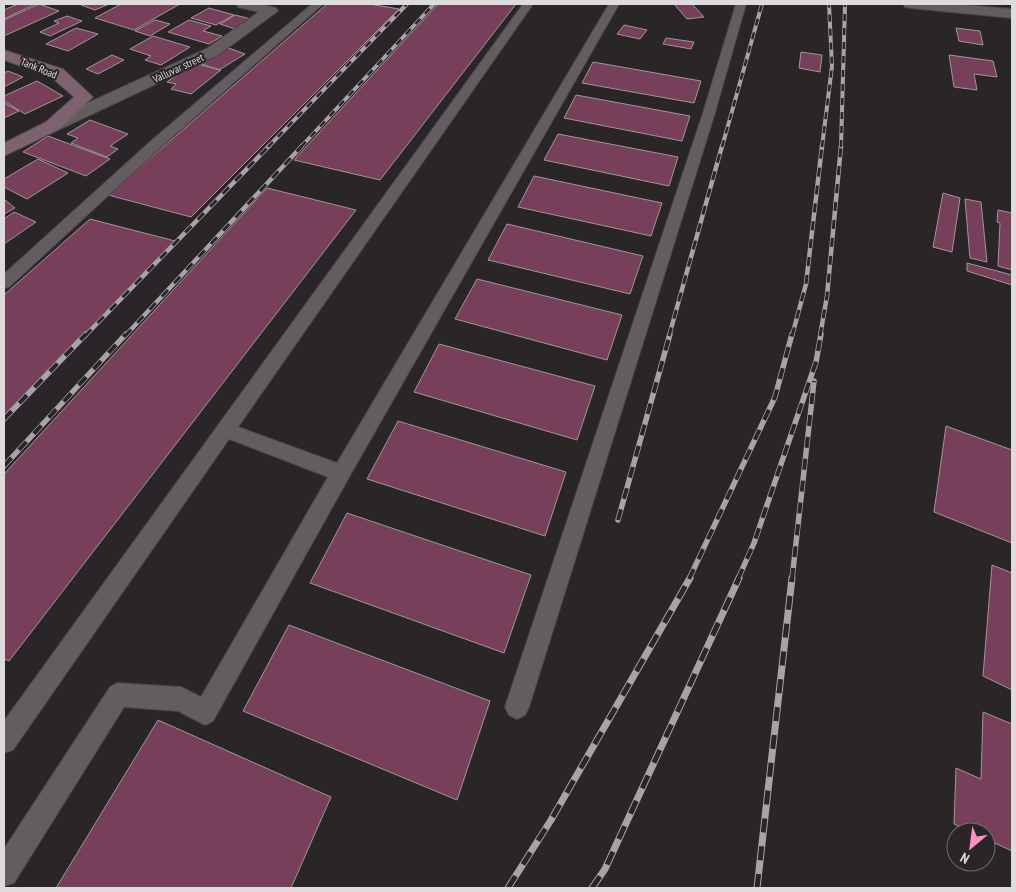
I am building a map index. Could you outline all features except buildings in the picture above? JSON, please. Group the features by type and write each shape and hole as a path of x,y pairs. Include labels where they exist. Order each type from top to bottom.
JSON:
{"main road":[{"name":"Tank Road","path":"4,55 57,73 84,96 52,126"},
{"path":"4,150 52,126"}],"street":[{"name":"Valluvar street","path":"52,126 212,52 271,11 243,4"},
{"path":"910,4 1012,14"}],"lane":[{"path":"4,283 156,143 318,4"},
{"path":"4,741 528,4"},
{"path":"4,873 118,695 181,699 205,713 341,473 614,4"},
{"path":"516,707 708,116 741,4"},
{"path":"225,430 341,473"}],"railway":[{"path":"268,147 407,4"},
{"path":"301,147 434,4"},
{"path":"722,147 762,4"},
{"path":"822,147 832,66 829,4"},
{"path":"841,147 845,4"},
{"path":"85,336 269,146"},
{"path":"125,336 302,146"},
{"path":"669,336 722,146"},
{"path":"792,336 806,284 822,146"},
{"path":"820,336 827,296 841,146"},
{"path":"4,419 86,334"},
{"path":"4,466 126,334"},
{"path":"618,520 670,334"},
{"path":"689,579 775,397 792,334"},
{"path":"738,579 754,543 816,362 821,334"},
{"path":"792,579 814,381"},
{"path":"508,888 551,820 690,578"},
{"path":"592,888 605,869 739,578"},
{"path":"757,888 792,578"}]}
